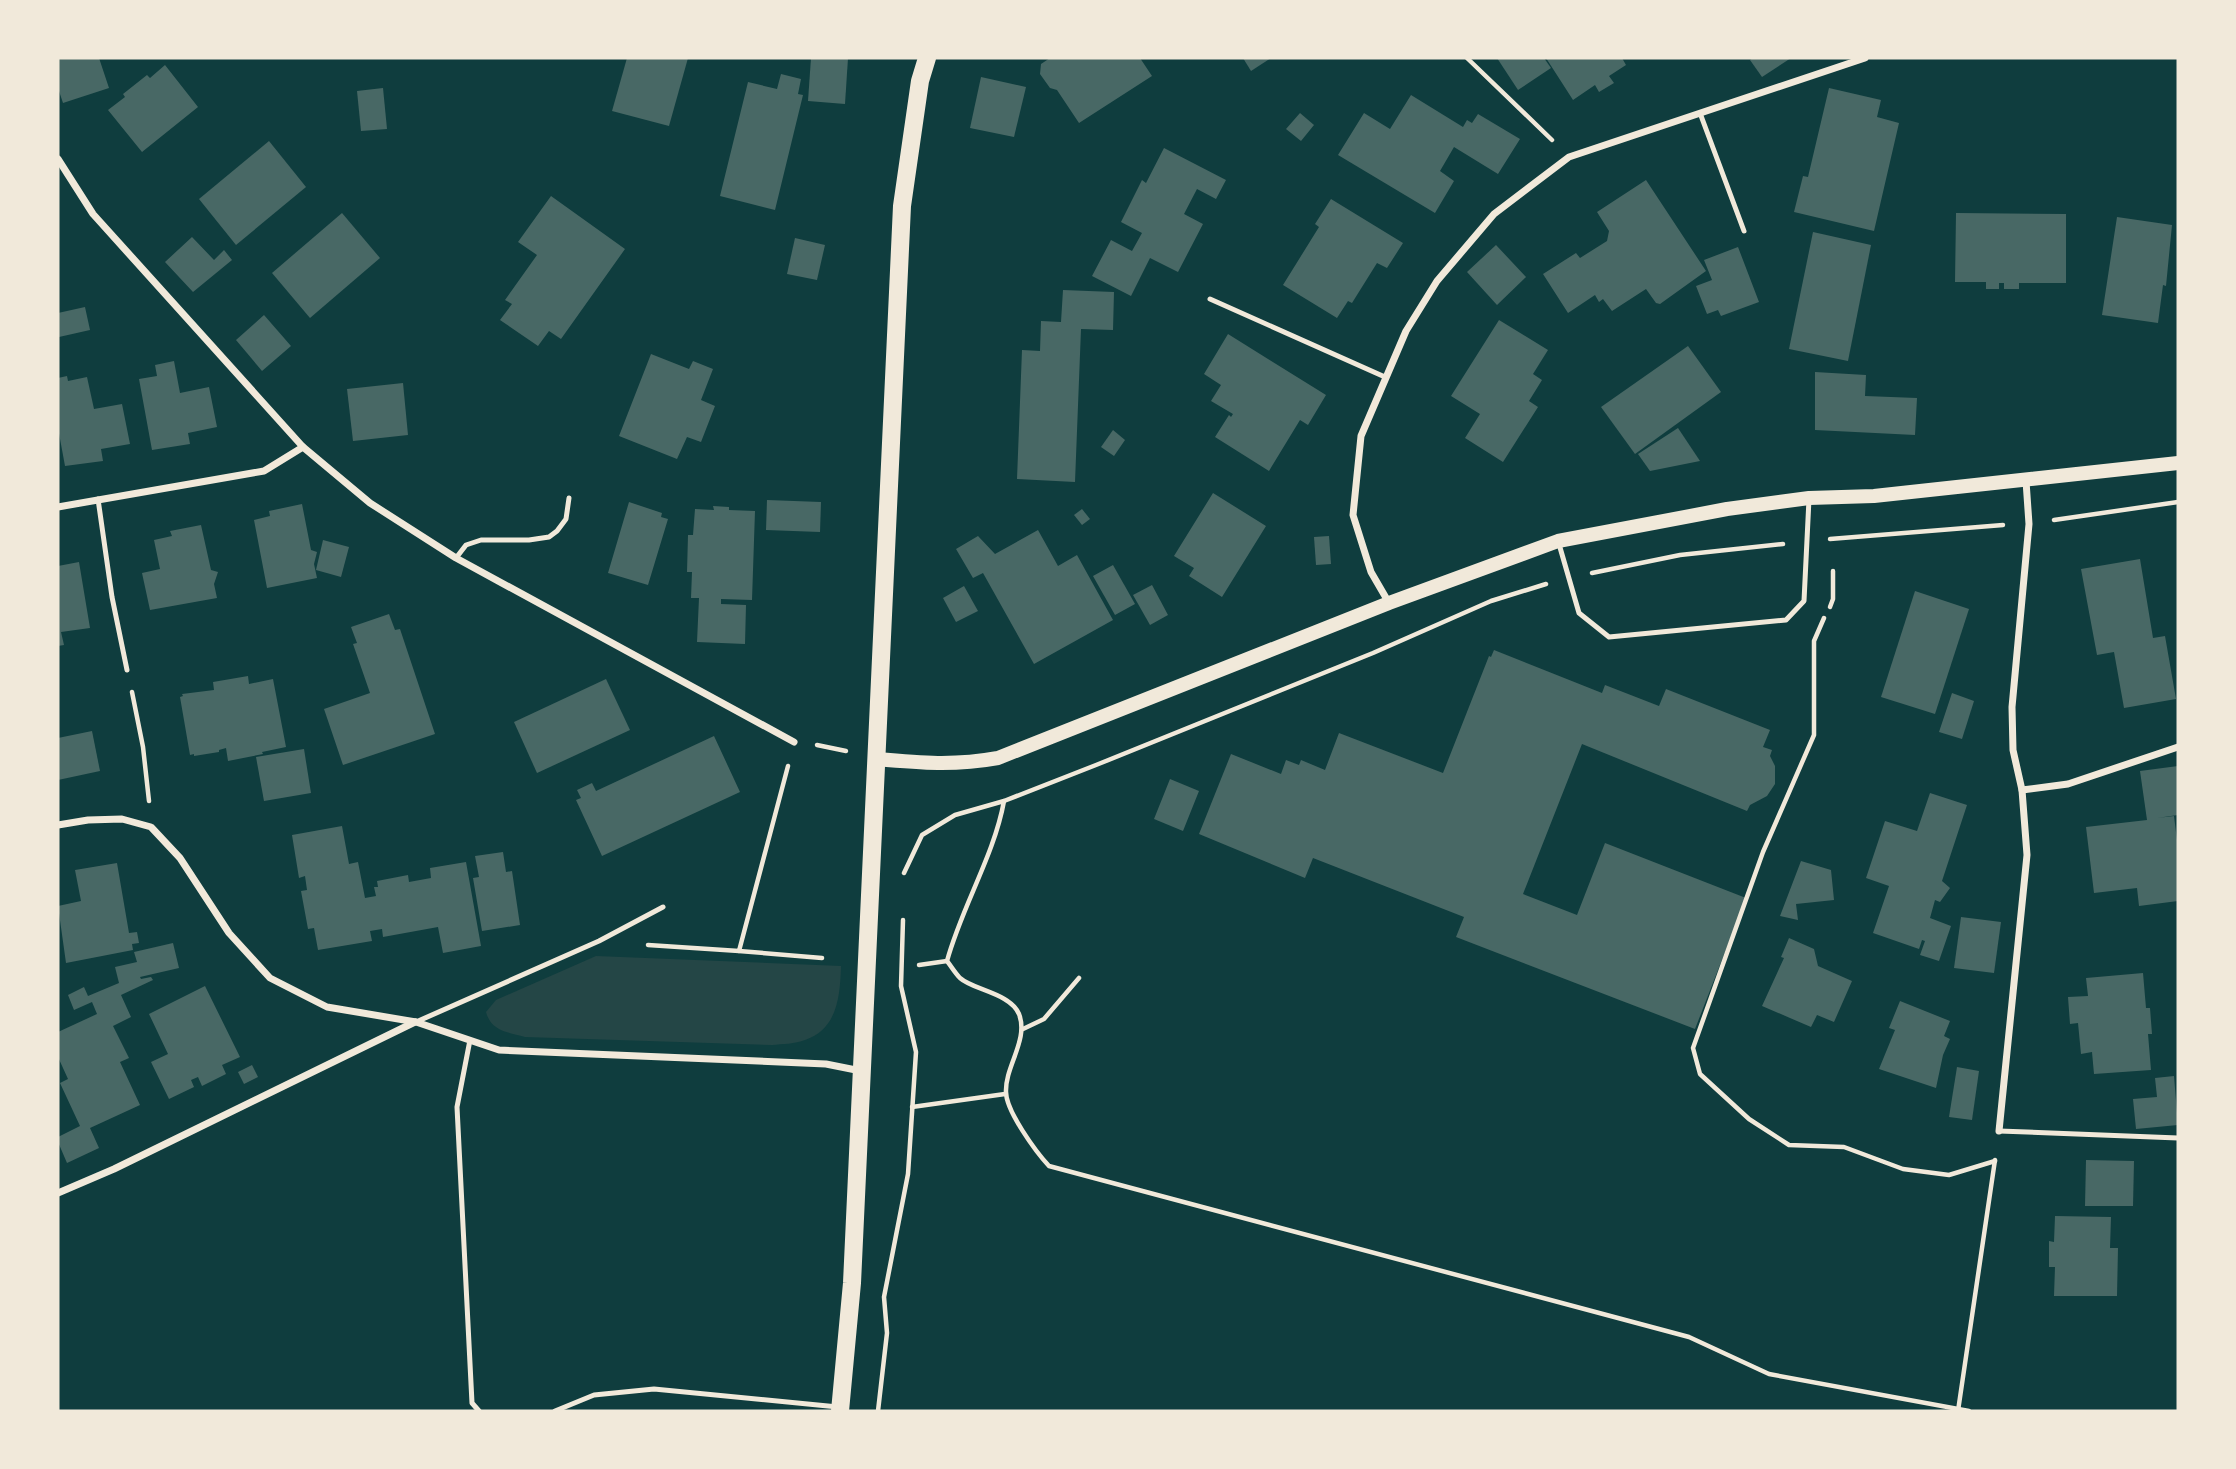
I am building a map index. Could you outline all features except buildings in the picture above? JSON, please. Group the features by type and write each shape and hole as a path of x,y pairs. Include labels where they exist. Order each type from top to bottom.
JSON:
{"main road":[{"path":"840,1409 852,1283 902,206 920,81 927,58"},
{"path":"876,759 964,764 998,758 1390,603 1558,541 1727,509 1809,498 1874,496 2178,463"}],"street":[{"path":"1390,603 1371,572 1353,514 1361,436 1406,331 1437,281 1494,214 1569,157 1865,58"},
{"path":"58,159 93,214 303,447 370,503 456,558 794,742"},
{"path":"58,507 264,471 303,447"},
{"path":"1999,1131 2027,855 2022,790 2013,750 2012,707 2029,524 2026,481"},
{"path":"2022,790 2068,784 2178,747"},
{"path":"58,825 88,820 122,819 150,827 180,858 229,933 270,978 327,1007 416,1022 499,1050 826,1064 861,1071"},
{"path":"58,1193 114,1169 416,1022"}],"lane":[{"path":"1700,112 1744,231"},
{"path":"1210,299 1385,377"},
{"path":"456,558 466,545 481,540 529,540 549,537 558,531 566,519 569,498"},
{"path":"1558,541 1579,613 1609,637 1786,620 1804,601 1809,498"},
{"path":"98,499 112,597 127,670"},
{"path":"416,1022 599,941 663,906"},
{"path":"470,1040 457,1107 472,1403 479,1411"},
{"path":"1999,1131 2178,1138"},
{"path":"555,1411 594,1395 654,1389 840,1409"}],"path":[{"path":"1468,58 1569,157"},
{"path":"1832,539 1833,551"},
{"path":"1833,563 1833,599 1814,641 1814,735 1763,852 1693,1048 1700,1074 1749,1119 1789,1145 1844,1147 1903,1169 1949,1175 1995,1161"},
{"path":"127,670 143,747 150,827"},
{"path":"739,951 794,742 876,759"},
{"path":"904,885 904,873 922,835 955,815 1004,801 1000,827 956,929 947,961"},
{"path":"878,1411 887,1333 884,1297 908,1174 916,1052 901,986 903,911"},
{"path":"599,941 822,958"},
{"path":"919,965 947,961"},
{"path":"947,961 961,979 990,991 1018,1011 1023,1029 1005,1094 1028,1142 1049,1166 1689,1337 1769,1374 1969,1411"},
{"path":"1023,1029 1044,1020 1079,978"},
{"path":"912,1107 1005,1094"},
{"path":"1958,1410 1999,1131"}],"shaded area":[{"path":"596,956 841,966 840,988 835,1010 824,1028 805,1040 784,1044 525,1037 501,1030 488,1018 486,1012 496,1000"}]}
